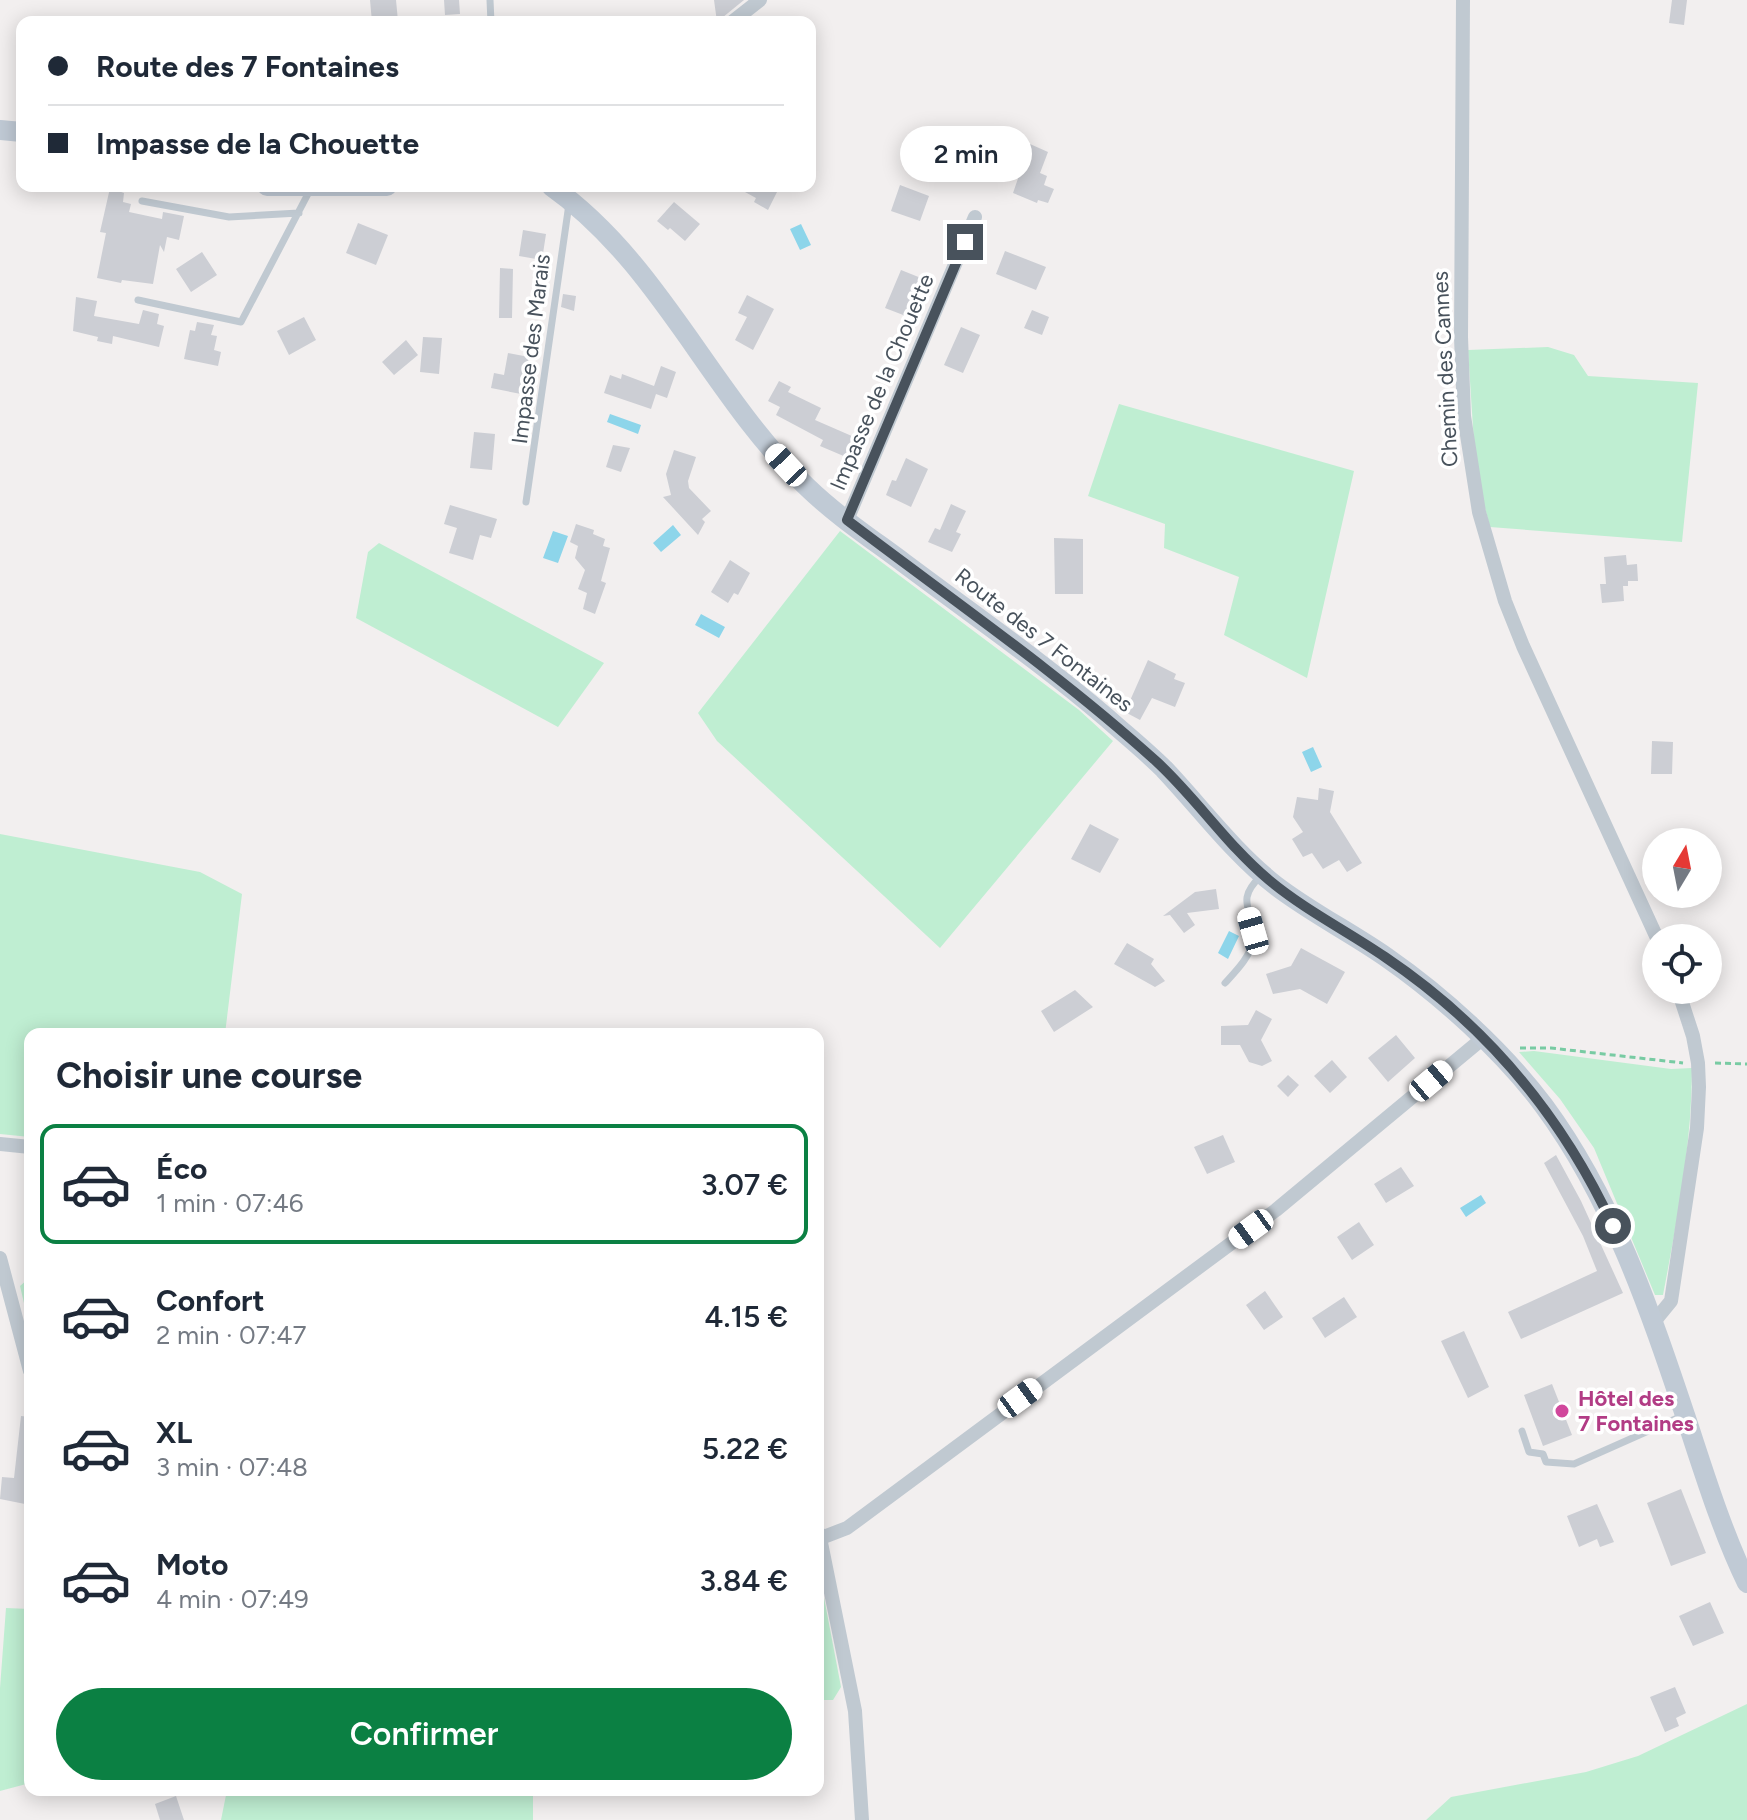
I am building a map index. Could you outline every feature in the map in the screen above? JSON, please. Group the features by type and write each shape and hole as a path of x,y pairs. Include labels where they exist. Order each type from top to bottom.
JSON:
{"street":[{"path":"740,16 760,0"},
{"name":"Chemin des Cannes","path":"1463,0 1461,337 1464,416 1479,512 1505,601 1523,646 1651,924"},
{"name":"Route des 7 Fontaines","path":"560,192 608,234 631,259 764,442 808,488 1105,716 1160,765 1263,875 1294,899 1410,975 1482,1039 1544,1107 1573,1149 1626,1254 1653,1323 1716,1512 1747,1583"},
{"name":"Impasse de la Chouette","path":"847,520 975,217"},
{"path":"1653,1323 1671,1301 1697,1128 1698,1063 1682,1004"},
{"path":"824,1534 847,1528 1276,1210 1482,1039"},
{"path":"0,1144 24,1146"},
{"path":"0,1258 24,1348"},
{"path":"824,1555 855,1711 862,1820"}],"lane":[{"path":"138,300 241,322 310,192"},
{"name":"Impasse des Marais","path":"526,502 570,199"},
{"path":"142,201 229,217 299,213"},
{"path":"1225,983 1251,948 1253,931 1245,900 1252,884 1263,875"},
{"path":"1522,1431 1529,1452 1543,1454 1546,1462 1574,1464 1685,1415"}],"path":[{"path":"1498,1055 1524,1047 1664,1063 1747,1064"}],"green space":[{"path":"1548,347 1574,355 1588,376 1698,383 1682,542 1490,527 1476,474 1468,350"},
{"path":"1119,404 1354,471 1307,678 1224,635 1239,577 1164,548 1165,524 1088,496"},
{"path":"840,531 1079,710 1113,741 940,948 717,741 698,713"},
{"path":"379,543 604,663 558,727 356,618 368,552"},
{"path":"0,834 200,872 242,894 226,1028 24,1028 24,1136 0,1134"},
{"path":"1534,1051 1671,1069 1692,1068 1687,1154 1663,1295 1655,1295 1594,1148 1560,1099 1519,1052"},
{"path":"24,1282 24,1303 20,1286"},
{"path":"824,1598 841,1687 833,1700 824,1700"},
{"path":"6,1608 24,1609 24,1785 0,1791 0,1688"},
{"path":"1747,1704 1747,1820 1426,1820 1451,1797 1586,1772 1638,1756"},
{"path":"226,1796 533,1796 533,1820 221,1820"}],"water":[{"path":"801,224 811,245 800,250 790,229"},
{"path":"610,414 641,425 638,434 607,422"},
{"path":"673,525 681,535 661,552 653,543"},
{"path":"553,531 568,536 558,563 543,558"},
{"path":"701,614 725,627 719,638 695,625"},
{"path":"1313,747 1322,767 1311,772 1302,752"},
{"path":"1229,931 1239,936 1228,959 1218,953"},
{"path":"1481,1195 1486,1203 1466,1217 1460,1208"}],"building":[{"path":"370,0 396,0 398,16 371,16"},
{"path":"444,0 459,0 460,14 445,15"},
{"path":"714,0 744,0 724,16 716,16"},
{"path":"1672,0 1687,0 1684,25 1669,23"},
{"path":"967,126 997,136 989,159 959,150"},
{"path":"1030,144 1048,152 1040,173 1047,176 1044,185 1054,189 1048,203 1038,200 1037,203 1013,193"},
{"path":"900,185 929,196 920,221 891,211"},
{"path":"109,192 124,193 123,202 131,204 129,212 162,219 163,212 184,216 179,240 167,237 164,252 160,245 153,284 122,280 121,283 97,278 106,233 100,232"},
{"path":"745,192 777,192 768,210 754,202 756,198"},
{"path":"674,202 700,224 685,241 657,221"},
{"path":"358,223 388,235 376,265 346,253"},
{"path":"523,230 546,234 542,260 519,256"},
{"path":"1005,251 1046,267 1036,290 996,274"},
{"path":"202,252 217,275 191,292 176,269"},
{"path":"500,268 513,269 512,318 499,318"},
{"path":"901,270 921,278 918,285 923,288 911,318 885,308"},
{"path":"563,294 576,296 574,311 561,307"},
{"path":"747,295 774,309 753,350 735,340 747,317 738,313"},
{"path":"76,297 97,301 94,316 139,324 143,310 159,314 157,324 164,326 159,347 113,336 112,344 73,331"},
{"path":"1032,310 1049,317 1042,335 1024,328"},
{"path":"304,317 316,340 289,355 277,331"},
{"path":"197,322 214,325 211,335 217,336 214,350 221,352 218,366 184,359 190,330 195,331"},
{"path":"961,327 980,335 963,373 944,365"},
{"path":"423,337 442,338 439,374 420,372"},
{"path":"406,340 418,355 394,375 382,362"},
{"path":"508,353 529,357 521,394 491,388 494,373 504,375"},
{"path":"661,366 676,372 667,398 656,394 651,409 604,393 610,375 621,379 622,374 654,386"},
{"path":"779,381 791,387 788,392 821,408 815,420 861,440 853,460 820,446 823,440 776,415 780,407 768,401"},
{"path":"474,432 495,434 492,470 470,468"},
{"path":"613,445 630,448 621,472 606,467"},
{"path":"674,450 696,457 688,481 689,488 711,511 702,519 705,522 698,535 663,497 671,495 666,474"},
{"path":"906,458 928,469 911,507 886,495"},
{"path":"951,504 966,511 956,532 961,534 952,552 928,542 935,528 940,530"},
{"path":"450,505 497,519 491,538 480,535 473,560 449,553 457,528 444,524"},
{"path":"576,524 594,530 593,534 605,539 603,546 610,548 601,581 606,583 595,614 583,609 587,593 578,589 585,570 575,558 578,546 570,542"},
{"path":"1054,538 1083,539 1083,594 1055,594"},
{"path":"1626,555 1627,565 1637,564 1638,581 1628,581 1628,586 1623,586 1624,601 1602,603 1600,584 1606,584 1604,557"},
{"path":"730,560 750,573 738,595 734,593 728,603 711,592"},
{"path":"1148,660 1176,674 1174,679 1185,683 1175,707 1152,698 1140,720 1125,712"},
{"path":"1652,741 1673,742 1672,774 1651,774"},
{"path":"1319,788 1334,791 1330,812 1362,863 1347,872 1339,860 1323,869 1312,853 1303,857 1292,839 1303,832 1293,817 1297,797 1318,800"},
{"path":"1090,824 1119,839 1100,873 1071,859"},
{"path":"1216,889 1219,909 1187,913 1195,925 1184,933 1170,915 1163,916 1195,892"},
{"path":"1127,943 1154,959 1151,964 1165,981 1155,987 1114,964"},
{"path":"1301,948 1345,972 1327,1004 1300,989 1273,994 1266,974 1291,966"},
{"path":"1075,990 1093,1007 1054,1032 1041,1011"},
{"path":"1256,1010 1272,1019 1261,1040 1272,1061 1262,1066 1249,1062 1240,1045 1221,1045 1221,1026 1248,1025"},
{"path":"1396,1035 1415,1058 1388,1082 1368,1058"},
{"path":"1332,1060 1347,1077 1330,1093 1314,1076"},
{"path":"1288,1075 1299,1085 1288,1097 1277,1086"},
{"path":"1223,1135 1235,1162 1207,1174 1194,1147"},
{"path":"1556,1155 1623,1293 1521,1339 1508,1312 1597,1271 1583,1236 1544,1163"},
{"path":"1401,1167 1414,1186 1386,1203 1374,1184"},
{"path":"1359,1222 1374,1245 1352,1260 1337,1237"},
{"path":"1265,1291 1283,1317 1264,1330 1246,1305"},
{"path":"1344,1297 1357,1317 1325,1338 1312,1318"},
{"path":"1464,1331 1489,1387 1468,1398 1441,1341"},
{"path":"1552,1384 1572,1435 1543,1446 1524,1395"},
{"path":"21,1416 24,1416 24,1504 0,1499 2,1477 14,1478"},
{"path":"1681,1489 1706,1553 1671,1566 1647,1503"},
{"path":"1597,1504 1614,1542 1600,1547 1597,1539 1579,1547 1567,1516"},
{"path":"1710,1602 1724,1633 1693,1646 1679,1616"},
{"path":"1675,1687 1686,1713 1676,1718 1679,1726 1665,1732 1650,1697"},
{"path":"176,1796 184,1820 160,1820 155,1804"}],"place":[{"name":"Hôtel des 7 Fontaines","path":"1562,1411"}],"route":[{"path":"965,242 847,520 1105,716 1160,765 1272,883 1385,957 1447,1005 1522,1078 1544,1107 1573,1149 1613,1226"}]}
